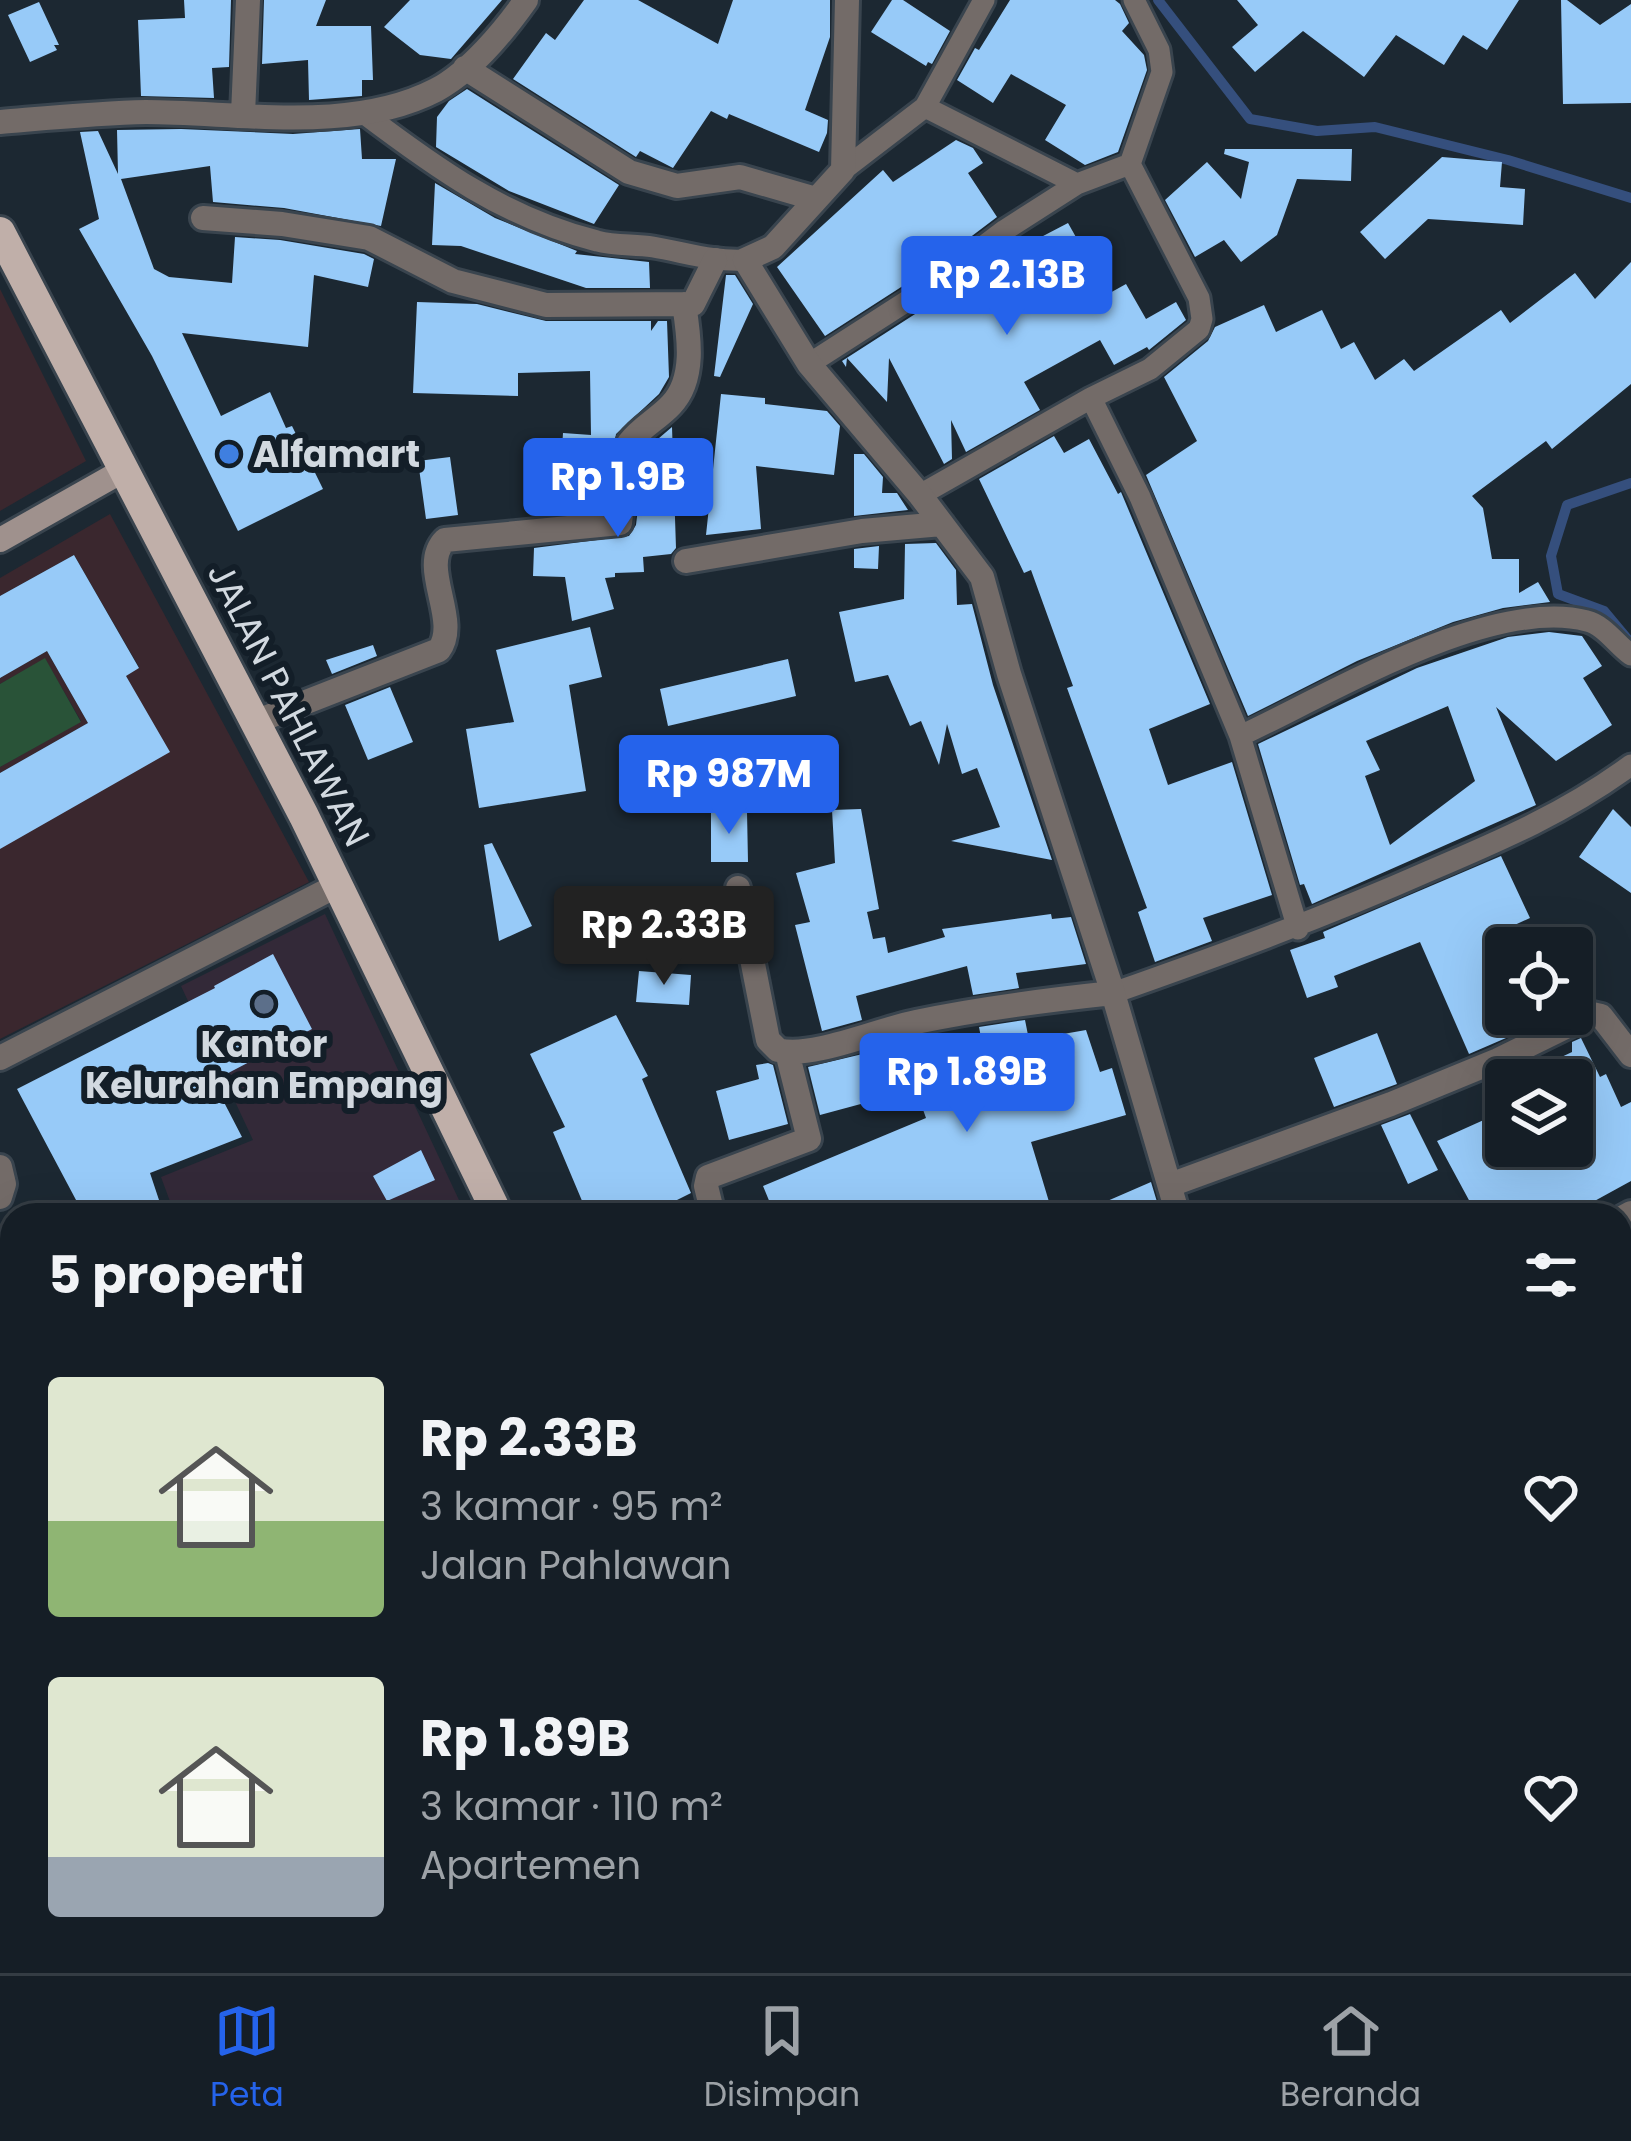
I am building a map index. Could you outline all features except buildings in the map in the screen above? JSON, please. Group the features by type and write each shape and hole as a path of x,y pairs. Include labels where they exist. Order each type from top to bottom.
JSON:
{"main road":[{"name":"JALAN PAHLAWAN","path":"0,232 338,885 492,1203"}],"street":[{"path":"243,114 248,0"},
{"path":"0,122 142,112 362,112 439,88 465,68 526,0"},
{"path":"847,0 843,170 773,247 745,260 809,364 920,495 982,578 1175,1203"},
{"path":"465,68 629,172 677,186 740,177 816,199"},
{"path":"203,218 369,238 453,280 546,304 684,304 699,298 715,260"},
{"path":"255,722 439,650 446,638 436,555 445,541 621,521 629,443 670,407 685,379 684,304"},
{"path":"0,540 124,470"},
{"path":"686,561 862,531 942,524"},
{"path":"0,1058 338,885"},
{"path":"711,1203 708,1178 809,1138 787,1052 768,1040 739,888"},
{"path":"787,1052 1013,1003 1113,993"},
{"path":"1170,1185 1391,1104 1592,1014 1601,1016 1631,1055"},
{"path":"0,1168 4,1184 0,1197"}],"lane":[{"path":"843,170 925,107 984,0"},
{"path":"920,495 1150,369 1194,335 1202,320 1199,298 1130,164 1162,72 1159,50 1134,0"},
{"path":"925,107 1077,184"},
{"path":"362,112 450,179 552,228 602,243 745,260"},
{"path":"809,364 1077,184 1130,164"},
{"path":"1091,398 1140,497 1240,736 1298,928"},
{"path":"1240,736 1452,637 1514,618 1586,621 1631,655"},
{"path":"1113,993 1298,928 1568,810 1631,765"}],"shaded area":[{"path":"0,289 86,461 0,511"},
{"path":"110,514 309,882 0,1039 0,849 126,676 139,667 74,555 0,596 0,578"},
{"path":"47,651 88,723 0,773 0,767 81,721 45,659 0,684 0,678"},
{"path":"325,914 460,1203 171,1203 161,1177 253,1140 181,986"}],"green space":[{"path":"45,658 81,722 0,767 0,684"}],"waterway":[{"path":"1158,0 1250,119 1317,131 1375,127 1508,160 1631,198"},
{"path":"1629,641 1604,611 1558,594 1551,556 1567,505 1631,483"}],"place":[{"name":"Alfamart","path":"229,454"},
{"name":"Kantor Kelurahan Empang","path":"264,1004"}]}
